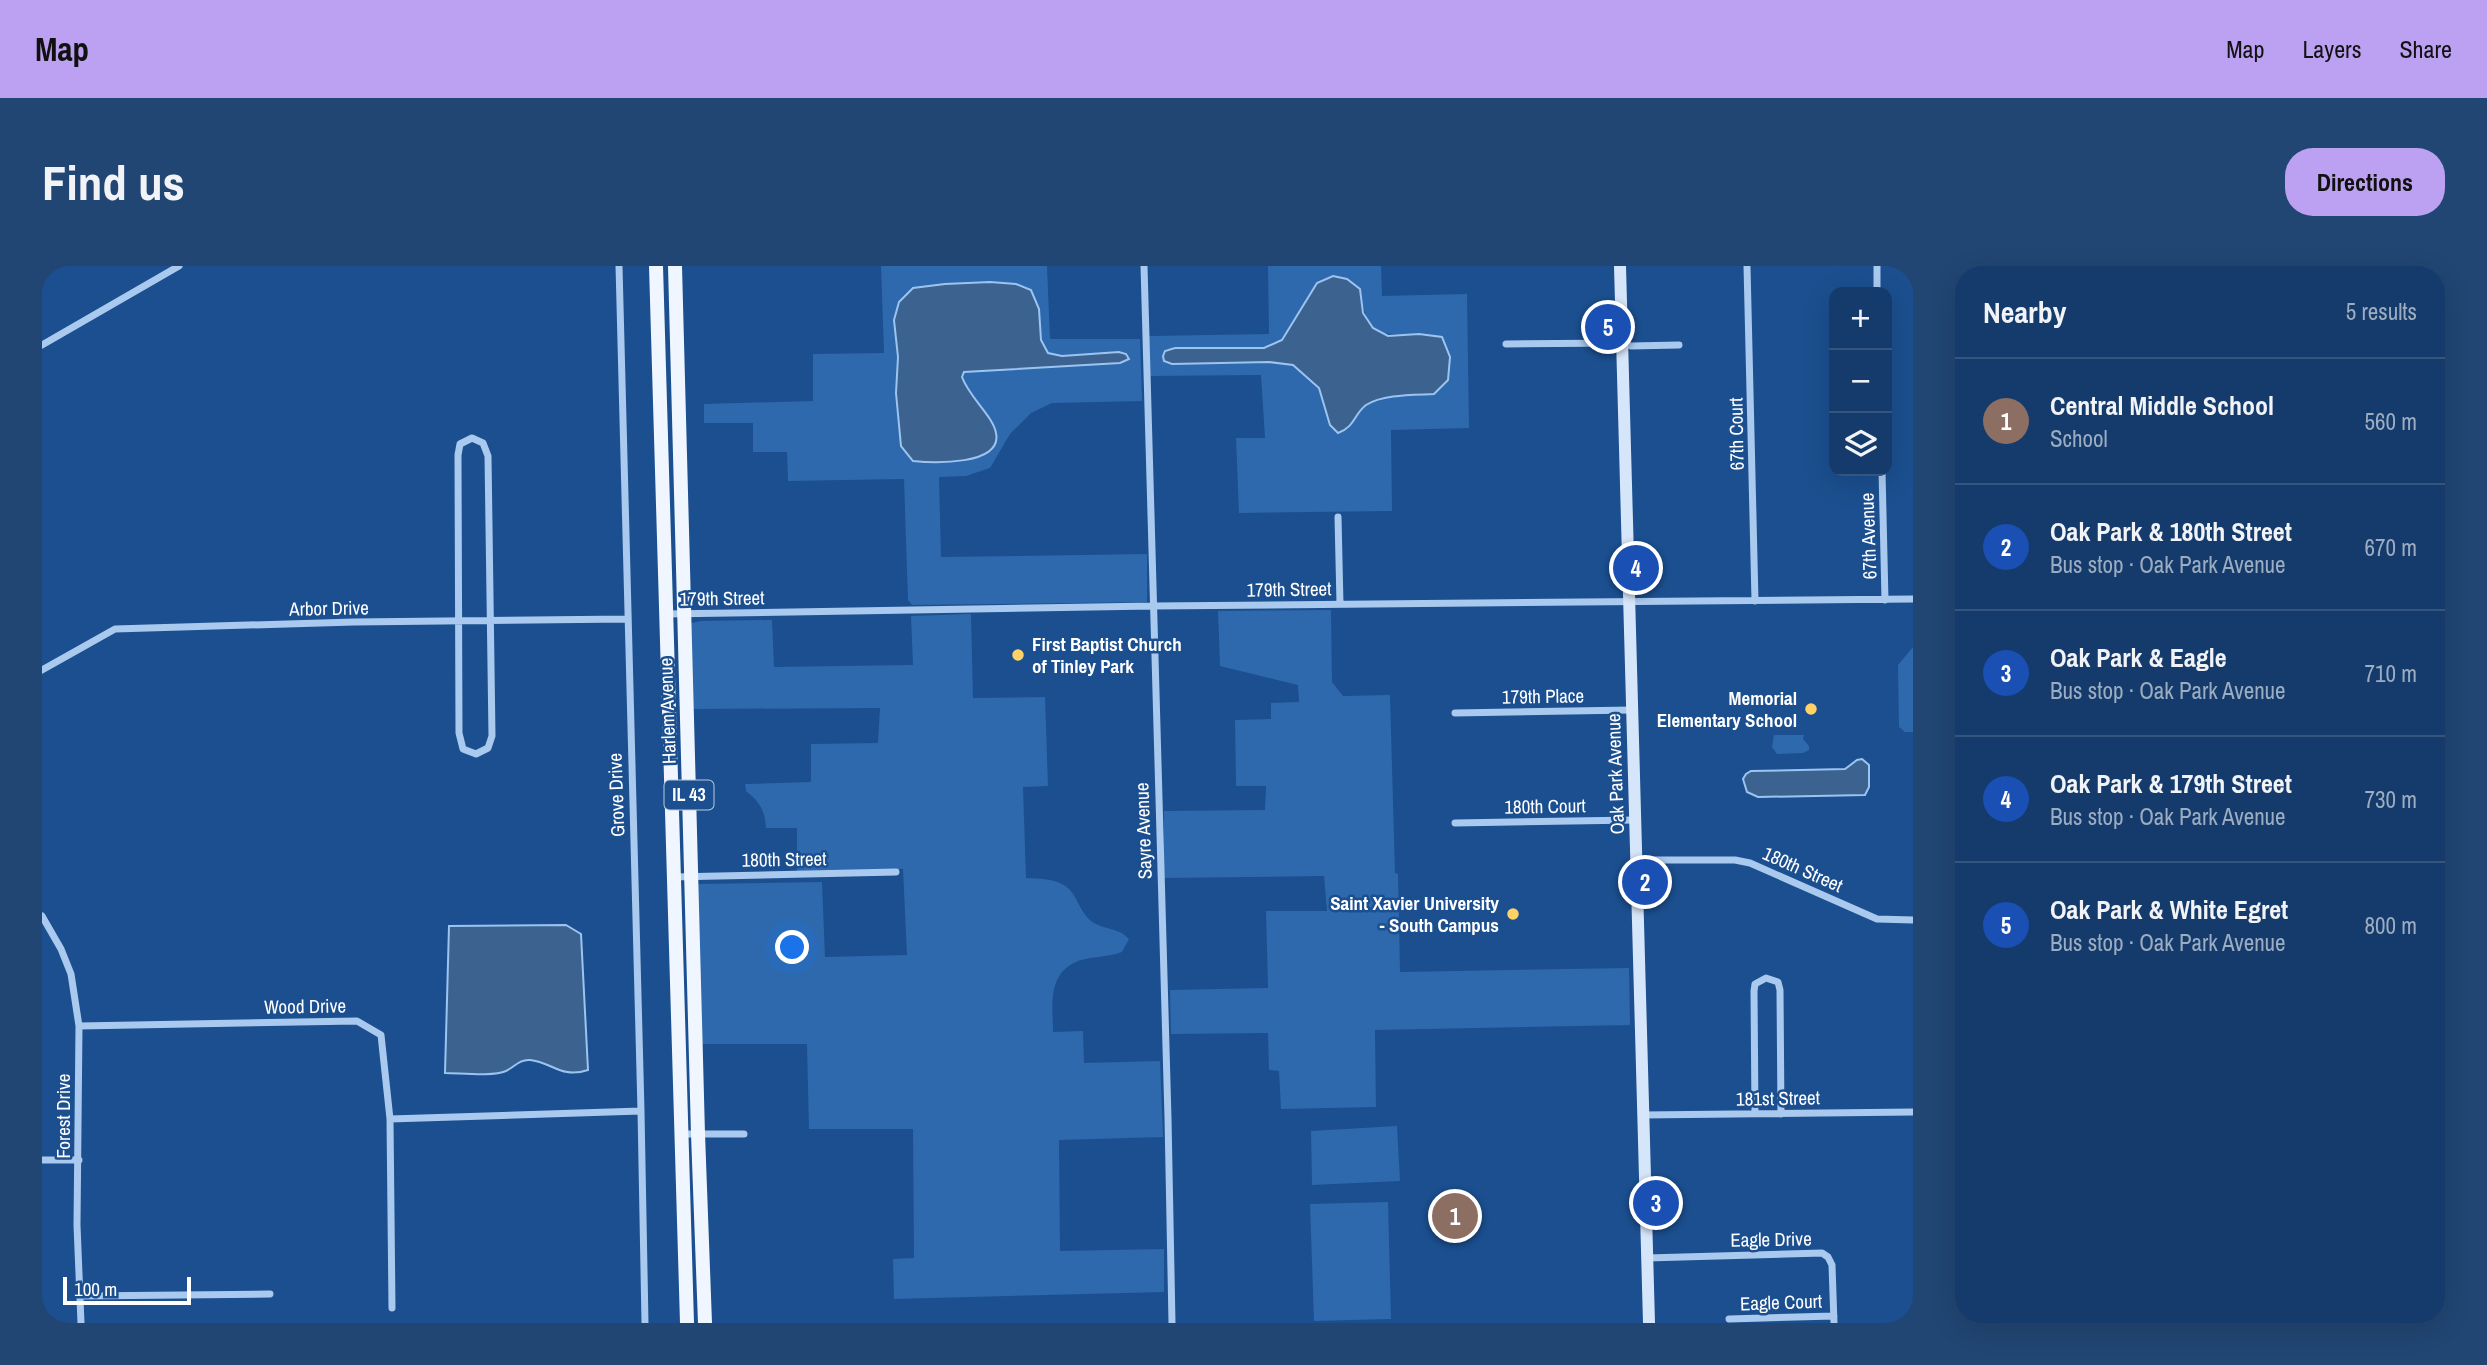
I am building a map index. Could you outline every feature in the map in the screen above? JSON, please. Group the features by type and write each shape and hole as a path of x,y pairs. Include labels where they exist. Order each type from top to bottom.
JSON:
{"main road":[{"name":"Harlem Avenue","path":"656,266 687,1323"},
{"name":"Harlem Avenue","path":"675,266 705,1323"},
{"path":"659,362 677,361"}],"street":[{"path":"42,345 179,266"},
{"name":"Grove Drive","path":"619,266 645,1323"},
{"name":"Sayre Avenue","path":"1144,266 1172,1323"},
{"name":"Oak Park Avenue","path":"1620,266 1649,1323"},
{"name":"67th Court","path":"1747,266 1755,601"},
{"path":"1877,266 1877,287"},
{"path":"1506,344 1679,345"},
{"path":"472,438 483,443 488,456 492,621 492,736 488,748 476,754 463,749 459,733 458,455 460,444 472,438"},
{"name":"67th Avenue","path":"1882,476 1885,600"},
{"path":"1338,517 1340,604"},
{"name":"179th Street","path":"666,614 1153,606 1913,599"},
{"name":"Arbor Drive","path":"42,670 115,629 627,619"},
{"name":"179th Place","path":"1455,713 1632,710"},
{"name":"180th Court","path":"1455,823 1635,820"},
{"name":"180th Street","path":"1636,860 1743,861 1877,919 1913,920"},
{"name":"180th Street","path":"673,877 896,872"},
{"name":"Forest Drive","path":"42,916 61,949 71,974 79,1026 77,1225 81,1323"},
{"path":"1755,1114 1754,991 1755,984 1766,978 1778,982 1780,990 1781,1114"},
{"name":"Wood Drive","path":"79,1026 357,1021 381,1035 390,1119 392,1308"},
{"path":"390,1119 641,1111"},
{"name":"181st Street","path":"1643,1115 1913,1112"},
{"path":"682,1134 744,1134"},
{"path":"42,1160 79,1160"},
{"name":"Eagle Drive","path":"1647,1258 1822,1254 1828,1257 1832,1265 1834,1320"},
{"path":"80,1296 270,1294"},
{"name":"Eagle Court","path":"1729,1319 1834,1320"}],"shaded area":[{"path":"881,266 1047,266 1050,339 1140,339 1142,401 1052,403 1031,413 1010,434 990,468 966,476 939,477 941,557 1147,554 1147,602 912,605 908,600 904,479 788,481 787,452 753,452 753,423 704,423 704,404 813,401 813,354 884,353","holes":["990,282 1016,284 1031,290 1039,309 1041,340 1048,353 1062,357 1119,352 1125,362 964,372 962,376 969,391 996,432 913,461 901,445 894,320 913,288"]},
{"path":"1268,266 1381,266 1382,296 1467,294 1469,428 1391,430 1392,511 1239,513 1236,438 1265,438 1261,375 1150,376 1149,336 1269,334","holes":["1333,276 1348,279 1360,289 1366,315 1376,329 1383,333 1419,334 1434,394 1395,396 1365,405 1348,429 1330,425 1319,388 1293,365 1175,348 1264,348 1282,340 1317,283"]},
{"path":"1333,276 1347,279 1360,289 1363,313 1373,328 1388,336 1419,334 1442,337 1450,357 1448,380 1434,394 1373,401 1362,409 1348,427 1338,433 1330,425 1319,388 1293,365 1269,362 1172,364 1164,361 1165,351 1175,348 1264,348 1282,340 1317,283"},
{"path":"990,282 1016,284 1031,290 1039,309 1041,340 1048,353 1062,356 1119,352 1126,354 1129,359 1120,363 964,372 962,377 965,384 994,427 995,444 989,452 964,460 913,461 901,446 896,393 898,357 894,320 899,302 913,288"},
{"path":"1331,610 1332,682 1343,696 1390,695 1400,972 1629,968 1630,1025 1375,1030 1376,1107 1281,1109 1279,1071 1269,1070 1268,1033 1171,1034 1170,990 1268,988 1266,911 1327,911 1324,876 1164,878 1164,811 1265,810 1266,786 1236,786 1235,720 1271,719 1271,703 1299,702 1298,685 1220,666 1218,611"},
{"path":"971,614 973,698 1045,697 1048,786 1023,787 1026,878 1054,881 1066,886 1091,921 1129,939 1122,952 1079,961 1059,976 1053,993 1053,1032 1083,1031 1084,1063 1160,1061 1163,1137 1059,1140 1060,1251 1164,1249 1164,1292 894,1299 893,1259 914,1258 913,1129 809,1129 807,1044 701,1044 697,884 822,882 825,957 907,955 903,869 797,871 797,828 766,828 761,807 746,791 745,784 811,782 811,744 878,743 880,708 692,709 691,623 772,620 774,667 913,665 911,616"},
{"path":"1913,647 1913,732 1905,732 1899,727 1898,665"},
{"path":"1774,735 1804,735 1803,739 1809,750 1803,753 1777,754 1772,747"},
{"path":"1862,759 1869,765 1869,787 1865,795 1758,797 1747,792 1743,779 1751,771 1845,769"},
{"path":"566,925 581,934 588,1070 571,1073 538,1061 526,1060 500,1073 445,1073 449,926"},
{"path":"1397,1126 1400,1181 1312,1185 1311,1131"},
{"path":"1388,1202 1391,1319 1314,1321 1310,1204"}],"place":[{"name":"Oak Park & White Egret","path":"1608,327"},
{"name":"Oak Park & 179th Street","path":"1636,568"},
{"name":"First Baptist Church of Tinley Park","path":"1018,655"},
{"name":"Memorial Elementary School","path":"1811,709"},
{"name":"Oak Park & 180th Street","path":"1645,882"},
{"name":"Saint Xavier University - South Campus","path":"1513,914"},
{"name":"Oak Park & Eagle","path":"1656,1203"},
{"name":"Central Middle School","path":"1455,1216"}]}
